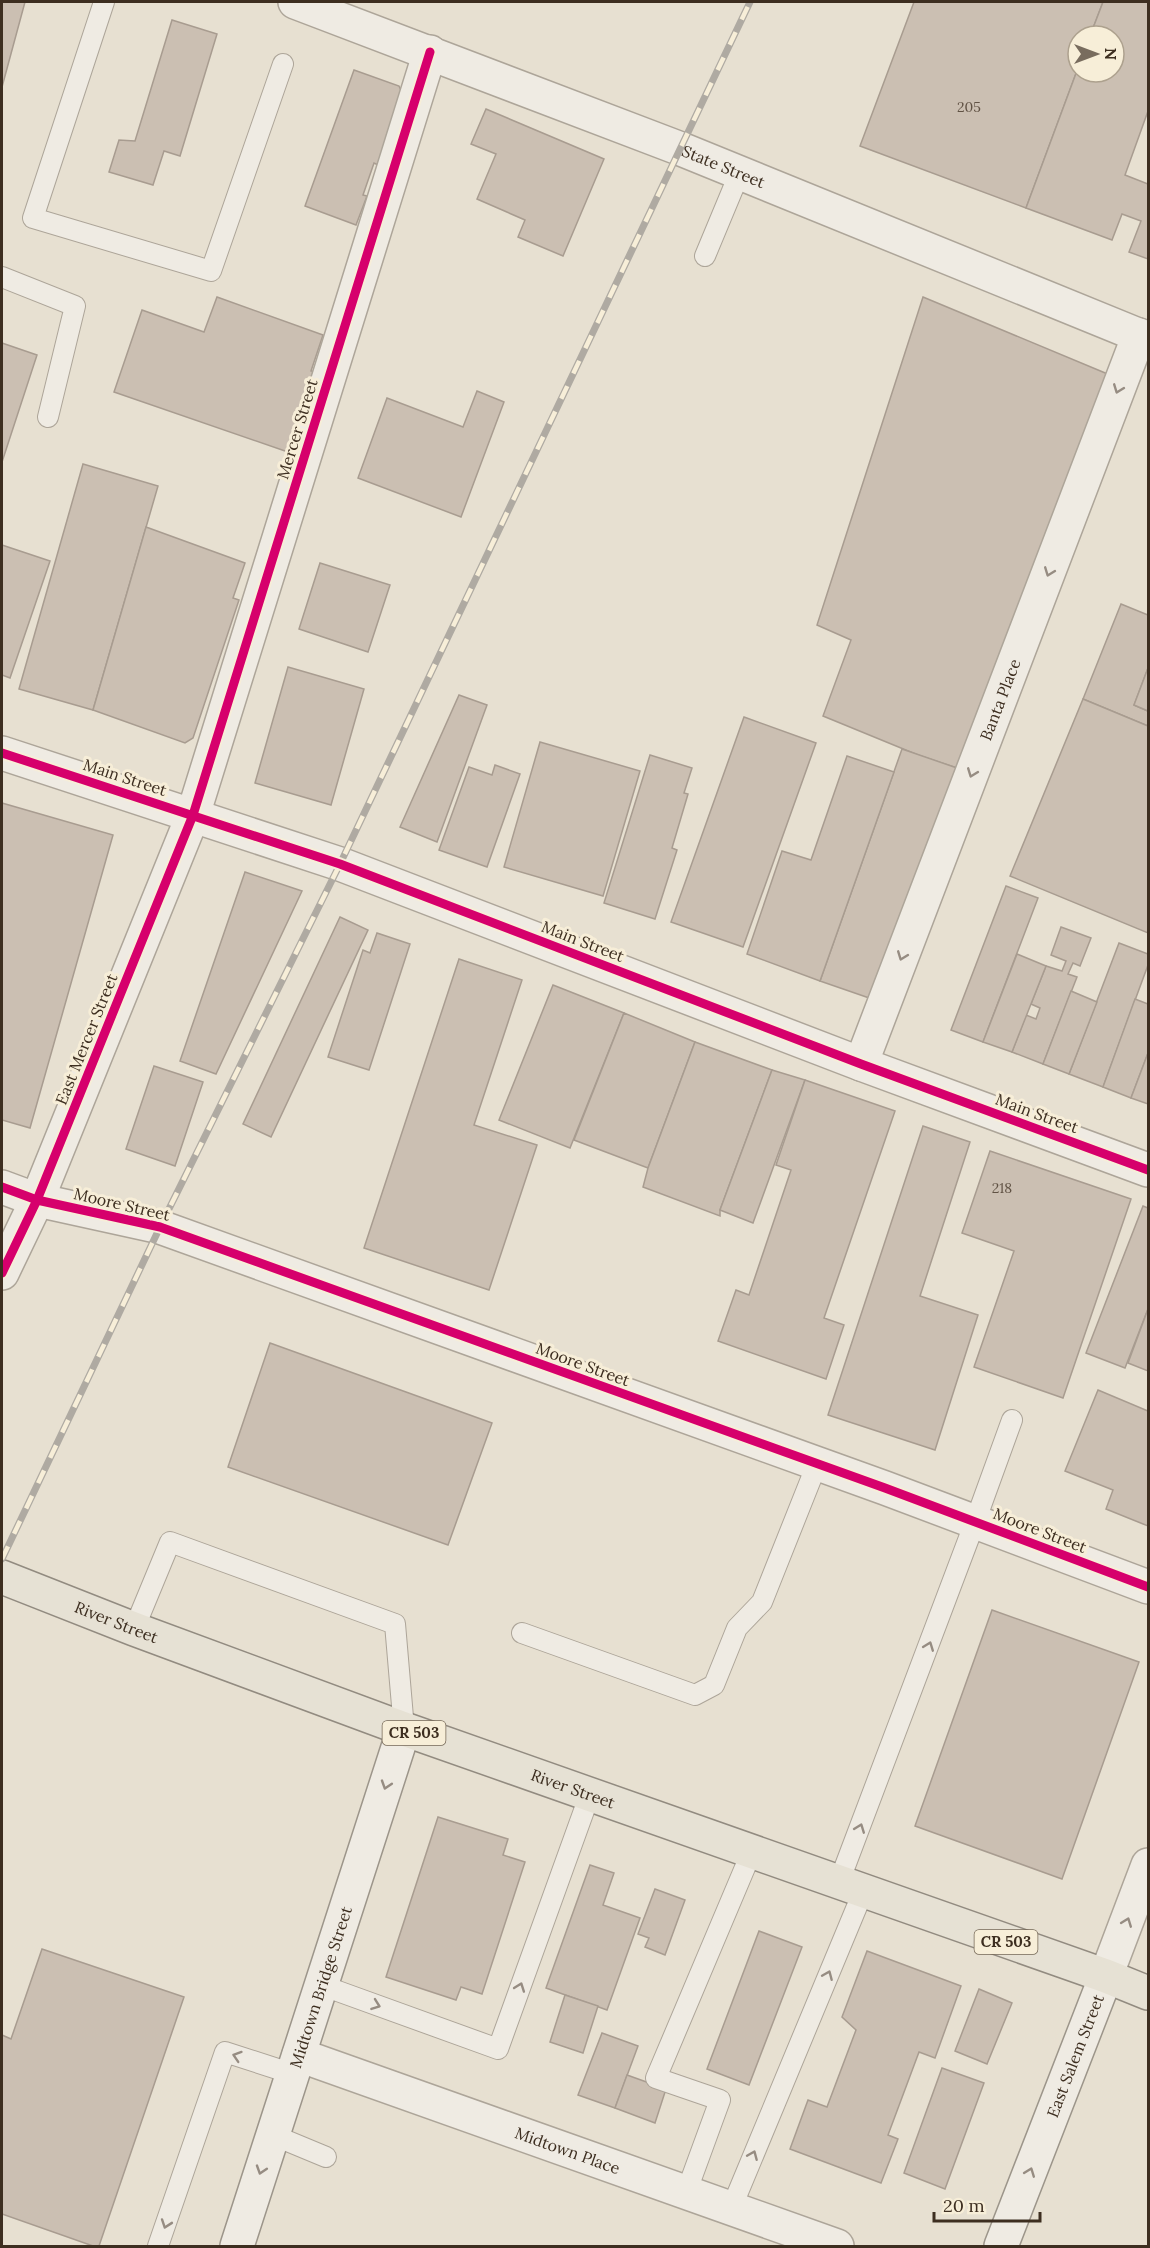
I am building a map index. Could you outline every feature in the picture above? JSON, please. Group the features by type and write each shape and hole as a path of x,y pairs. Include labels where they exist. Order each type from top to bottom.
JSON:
{"main road":[{"name":"River Street","path":"2,1577 134,1629 404,1729 1149,1993"}],"street":[{"name":"State Street","path":"299,2 740,172 1144,337"},
{"name":"Mercer Street","path":"193,815 430,52"},
{"name":"Banta Place","path":"861,1064 1144,337"},
{"name":"Main Street","path":"2,753 340,864 861,1064 1149,1170"},
{"name":"East Mercer Street","path":"2,1273 37,1200 193,815"},
{"name":"Moore Street","path":"2,1187 37,1200 160,1227 817,1464 1149,1587"},
{"name":"Midtown Bridge Street","path":"237,2247 404,1729"},
{"name":"East Salem Street","path":"1001,2247 1149,1866"},
{"name":"Midtown Place","path":"296,2064 686,2193 837,2247"}],"lane":[{"path":"104,2 33,218 211,271 283,64"},
{"path":"705,256 740,172"},
{"path":"2,277 75,306 48,417"},
{"path":"731,2209 851,1887 1012,1420"},
{"path":"522,1633 695,1695 714,1685 737,1628 762,1602 817,1464"},
{"path":"134,1629 170,1542 394,1624 404,1729"},
{"path":"321,1985 498,2049 590,1794"},
{"path":"686,2193 720,2100 656,2078 752,1851"},
{"path":"158,2247 225,2052 296,2064"},
{"path":"273,2135 326,2157"}],"building":[{"path":"2,2 25,2 2,87"},
{"path":"914,2 1103,2 1095,24 1066,24 1066,84 1072,84 1026,208 860,146"},
{"path":"1103,2 1148,2 1148,111 1125,175 1148,184 1148,259 1129,252 1141,221 1122,214 1112,240 1026,208 1072,84 1126,84 1126,24 1095,24"},
{"path":"172,20 217,34 180,156 164,151 153,185 109,172 119,140 135,141"},
{"path":"354,70 399,86 403,95 378,165 374,163 363,195 367,196 356,225 305,206"},
{"path":"486,109 604,159 563,256 518,237 525,220 477,199 496,154 471,144"},
{"path":"217,297 323,335 311,371 316,372 288,452 114,392 142,310 204,332"},
{"path":"923,297 1110,375 957,768 918,755 823,716 851,640 817,625"},
{"path":"2,343 37,355 2,462"},
{"path":"477,391 504,402 461,517 358,478 387,398 463,427"},
{"path":"83,464 158,486 93,710 19,689"},
{"path":"146,527 245,563 233,598 239,600 193,738 185,743 93,710"},
{"path":"2,545 50,561 10,678 2,675"},
{"path":"320,563 390,585 368,652 299,629"},
{"path":"1121,604 1148,615 1148,668 1134,705 1148,711 1148,726 1083,699"},
{"path":"288,667 364,689 331,805 255,783"},
{"path":"1148,668 1148,711 1134,705"},
{"path":"459,695 487,705 437,842 400,827"},
{"path":"1083,699 1148,726 1148,933 1010,876"},
{"path":"744,717 816,743 743,947 671,922"},
{"path":"540,742 640,771 603,896 504,867"},
{"path":"902,749 957,768 875,1000 820,981"},
{"path":"650,755 692,768 684,793 688,794 672,848 677,850 655,919 604,903"},
{"path":"847,756 894,772 820,981 747,954 782,851 811,860"},
{"path":"495,765 520,774 487,867 439,850 469,767 492,775"},
{"path":"2,803 113,835 30,1128 2,1120"},
{"path":"245,872 302,891 216,1074 180,1061"},
{"path":"1006,886 1038,898 983,1042 951,1030"},
{"path":"340,917 368,930 271,1137 243,1124"},
{"path":"1061,927 1091,938 1080,966 1073,963 1068,974 1077,977 1043,1064 1012,1052 1026,1015 1036,1019 1040,1008 1031,1004 1046,966 1062,971 1066,961 1051,955"},
{"path":"377,933 410,944 369,1070 328,1057 363,950 370,953"},
{"path":"1119,943 1148,954 1148,965 1103,1087 1069,1074"},
{"path":"1017,954 1046,966 1012,1052 983,1042"},
{"path":"459,959 522,980 474,1125 537,1145 489,1290 364,1248"},
{"path":"553,985 624,1013 570,1148 499,1120"},
{"path":"1071,991 1097,1002 1069,1074 1043,1064"},
{"path":"1135,999 1148,1004 1148,1053 1131,1098 1103,1087"},
{"path":"624,1013 695,1042 648,1168 574,1140"},
{"path":"695,1042 772,1070 720,1210 720,1216 643,1187"},
{"path":"1148,1053 1148,1104 1131,1098"},
{"path":"154,1066 203,1082 175,1166 126,1149"},
{"path":"772,1070 805,1080 753,1223 720,1210"},
{"path":"805,1080 895,1111 824,1318 844,1325 826,1379 718,1341 736,1290 749,1295 791,1170 776,1165"},
{"path":"923,1126 970,1142 920,1296 978,1315 935,1450 828,1415"},
{"path":"990,1151 1131,1199 1063,1398 974,1367 1014,1251 962,1233"},
{"path":"1143,1206 1148,1208 1148,1309 1125,1368 1086,1353"},
{"path":"1148,1309 1148,1371 1128,1363"},
{"path":"270,1343 492,1423 448,1545 228,1467"},
{"path":"1098,1390 1148,1411 1148,1526 1106,1509 1113,1490 1065,1471"},
{"path":"992,1610 1139,1662 1062,1879 915,1826"},
{"path":"438,1817 508,1839 503,1855 525,1862 482,1994 461,1987 456,2000 386,1977"},
{"path":"590,1865 614,1873 603,1905 640,1918 607,2010 546,1988"},
{"path":"655,1889 685,1900 665,1955 645,1947 649,1938 638,1934"},
{"path":"759,1931 802,1947 749,2085 707,2069"},
{"path":"42,1949 184,1997 99,2246 93,2246 2,2214 2,2035 11,2039"},
{"path":"867,1951 961,1986 935,2058 919,2052 888,2135 898,2139 881,2183 790,2149 808,2100 827,2107 856,2030 842,2017"},
{"path":"979,1989 1012,2003 987,2064 955,2051"},
{"path":"565,1995 598,2006 583,2053 550,2042"},
{"path":"602,2033 638,2046 615,2108 578,2095"},
{"path":"942,2068 984,2083 945,2189 904,2173"},
{"path":"627,2075 666,2089 655,2123 615,2108"}],"railway":[{"path":"2,1559 160,1227 340,864 750,2"}],"cycle path":[{"path":"2,1273 37,1200 193,815 430,52"},
{"path":"2,753 340,864 861,1064 1148,1170"},
{"path":"2,1187 37,1200 160,1227 885,1488 1148,1587"}]}
